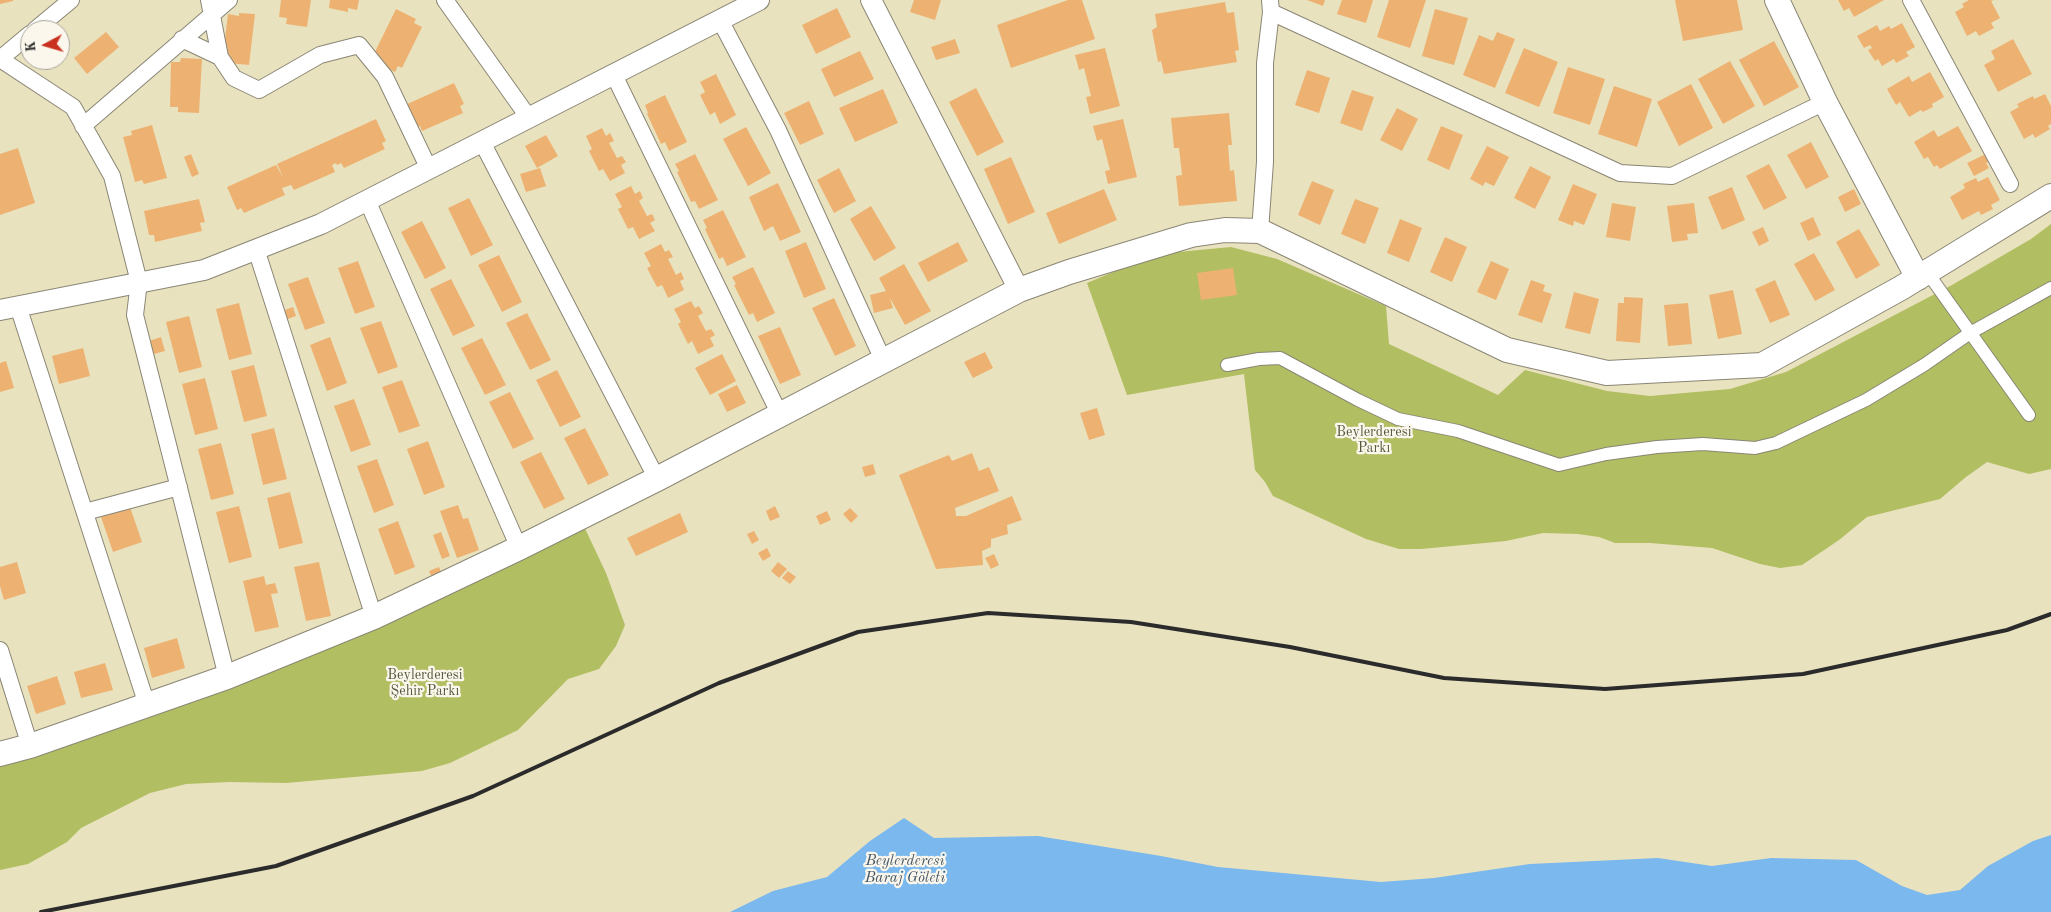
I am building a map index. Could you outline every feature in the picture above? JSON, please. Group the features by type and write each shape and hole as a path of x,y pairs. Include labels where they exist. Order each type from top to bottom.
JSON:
{"main road":[{"path":"1777,0 1825,102 1922,275"},
{"path":"0,754 30,746 227,677 374,618 658,479 1019,290 1068,272 1191,235 1225,230 1260,231 1508,350 1607,373 1762,364 1922,275 2051,196"}],"street":[{"path":"47,20 71,0"},
{"path":"83,126 182,39 210,8 229,0"},
{"path":"445,0 529,118"},
{"path":"147,705 85,512 9,308 204,270 321,224 760,0"},
{"path":"871,0 1019,290"},
{"path":"1911,0 2010,184"},
{"path":"1260,231 1265,162 1266,63 1270,6 1620,173 1672,176 1825,102"},
{"path":"210,8 220,57 234,78 259,90 320,55 359,45 385,77 429,169"},
{"path":"720,20 778,130 883,360"},
{"path":"182,39 220,57"},
{"path":"20,42 0,59 73,108 112,176 139,282 135,315 227,677"},
{"path":"614,75 780,415"},
{"path":"482,142 658,479"},
{"path":"367,200 519,548"},
{"path":"256,249 374,618"},
{"path":"1922,275 1970,333 2029,415"},
{"path":"1227,365 1259,359 1280,358 1398,419 1458,431 1559,465 1606,454 1657,447 1703,444 1755,448 1774,444 1866,400 1924,365 1970,333 2051,288"},
{"path":"85,512 179,487"},
{"path":"0,650 30,746"}],"green space":[{"name":"Beylerderesi Parkı","path":"2051,224 2051,469 2029,474 1987,462 1940,499 1867,517 1839,540 1802,565 1780,568 1760,564 1712,548 1650,543 1615,543 1599,537 1578,534 1543,533 1506,541 1421,549 1399,549 1366,539 1273,496 1255,470 1244,374 1127,395 1087,283 1137,262 1178,252 1231,247 1277,259 1386,306 1389,344 1498,395 1525,370 1607,391 1650,396 1730,389 1786,372 1952,285 2031,239"},
{"name":"Beylerderesi Şehir Parkı","path":"580,518 606,573 625,625 616,646 599,669 568,679 518,730 450,763 422,771 286,783 229,782 186,784 150,793 81,828 67,842 28,864 0,870 0,754 201,686"}],"water":[{"name":"Beylerderesi Baraj Göleti","path":"904,818 934,838 1038,836 1218,867 1381,882 1434,878 1530,864 1658,858 1712,866 1771,858 1856,860 1902,886 1927,895 1960,890 1988,866 2033,841 2051,835 2051,912 730,912 773,891 827,877 870,841"}],"building":[{"path":"0,0 13,0 13,1 0,4"},
{"path":"281,0 311,0 307,27 286,24 287,18 279,17"},
{"path":"330,0 359,0 357,10 348,8 348,12 329,8"},
{"path":"914,0 941,0 935,20 910,12"},
{"path":"1068,0 1082,0 1095,39 1011,68 997,25"},
{"path":"1307,0 1325,0 1323,6"},
{"path":"1342,0 1373,0 1366,23 1337,14"},
{"path":"1389,0 1426,0 1410,48 1377,37"},
{"path":"1675,0 1737,0 1743,30 1683,41"},
{"path":"1838,0 1884,0 1854,17 1849,8 1844,11"},
{"path":"1969,0 1994,0 1991,1 2000,18 1991,23 1994,28 1979,36 1976,31 1967,36 1955,12 1964,7 1962,4"},
{"path":"1225,2 1227,13 1234,12 1239,50 1235,51 1237,62 1164,74 1161,61 1158,62 1152,30 1157,27 1155,14"},
{"path":"837,8 851,37 816,54 802,25"},
{"path":"396,9 416,19 414,23 422,27 402,68 398,66 395,72 371,60"},
{"path":"1435,9 1468,18 1454,65 1422,56"},
{"path":"239,13 255,14 249,65 229,63 223,56 228,14 239,16"},
{"path":"1902,23 1915,47 1906,52 1909,56 1896,63 1894,59 1882,66 1878,59 1875,61 1868,50 1872,48 1870,45 1864,48 1857,36 1877,25 1880,31 1889,26 1891,29"},
{"path":"106,32 119,47 87,74 74,58"},
{"path":"1497,32 1515,39 1495,88 1463,75 1479,35 1493,41"},
{"path":"955,39 960,53 936,60 931,47"},
{"path":"2013,39 2032,74 1998,92 1984,65 1995,59 1991,51"},
{"path":"1774,41 1799,87 1764,106 1739,60"},
{"path":"1105,48 1120,106 1090,114 1086,97 1091,96 1084,68 1079,70 1075,55"},
{"path":"1524,48 1558,62 1539,107 1505,93"},
{"path":"860,51 874,79 834,97 821,69"},
{"path":"181,58 202,59 199,113 178,112 178,107 170,107 171,62 180,62"},
{"path":"1730,61 1755,106 1723,124 1698,79"},
{"path":"1568,67 1605,79 1590,125 1553,113"},
{"path":"1307,70 1330,78 1319,113 1295,105"},
{"path":"1930,72 1944,97 1932,104 1933,107 1923,112 1921,110 1909,117 1900,102 1896,105 1887,89 1909,76 1912,82"},
{"path":"716,74 736,115 720,124 715,112 710,115 700,95 705,92 700,82"},
{"path":"454,83 464,104 460,106 463,113 422,131 420,126 415,128 405,105"},
{"path":"1691,84 1713,128 1679,146 1657,102"},
{"path":"1614,86 1652,99 1637,147 1598,134"},
{"path":"976,88 1004,142 977,156 949,102"},
{"path":"883,89 898,123 855,142 839,108"},
{"path":"1352,90 1374,97 1362,131 1340,123"},
{"path":"2045,94 2051,106 2051,124 2048,126 2050,129 2035,138 2033,134 2024,139 2010,112 2019,107 2017,104 2033,96 2034,99"},
{"path":"665,95 687,142 669,151 665,142 661,144 647,114 645,105"},
{"path":"809,101 824,134 800,145 784,113"},
{"path":"1397,108 1418,119 1402,151 1380,140"},
{"path":"1229,113 1232,145 1228,145 1230,171 1234,170 1237,201 1179,206 1176,176 1182,175 1179,148 1174,148 1171,118"},
{"path":"376,119 386,141 382,143 385,149 344,168 341,163 337,165 336,163 332,165 335,172 294,190 291,185 282,188 285,195 244,213 241,208 237,210 227,187 276,165 284,179 277,164"},
{"path":"1123,119 1137,177 1108,184 1105,171 1110,170 1102,139 1097,141 1093,126"},
{"path":"152,125 167,178 144,184 142,180 135,182 123,137 132,135 131,131"},
{"path":"1441,126 1463,135 1449,170 1427,160"},
{"path":"1958,126 1972,151 1940,169 1937,165 1934,167 1928,157 1924,159 1914,142 1934,130 1938,137"},
{"path":"746,127 771,173 748,186 723,139"},
{"path":"602,128 606,136 610,133 614,141 609,143 617,158 622,156 626,162 621,165 625,173 610,181 603,169 599,171 589,151 592,149 586,136"},
{"path":"546,135 558,156 537,168 525,146"},
{"path":"1811,142 1829,177 1806,189 1787,155"},
{"path":"1487,146 1509,157 1494,186 1485,182 1483,186 1470,179"},
{"path":"18,148 35,203 0,215 0,154"},
{"path":"1988,153 1992,160 1986,163 1989,168 1974,176 1967,163"},
{"path":"191,154 199,174 192,177 184,157"},
{"path":"695,154 718,200 699,209 695,201 691,202 675,164"},
{"path":"1011,157 1035,212 1008,224 984,169"},
{"path":"1769,164 1787,198 1764,210 1746,176"},
{"path":"1530,166 1551,177 1535,209 1514,198"},
{"path":"540,168 546,186 526,192 520,174"},
{"path":"839,168 856,201 834,213 817,180"},
{"path":"1988,177 2000,200 1991,205 1993,209 1981,215 1979,211 1962,220 1950,197 1965,188 1963,184 1976,178 1978,182"},
{"path":"1312,181 1334,190 1320,225 1298,215"},
{"path":"778,183 801,232 780,241 773,226 764,231 749,197"},
{"path":"1573,184 1597,194 1584,225 1574,221 1573,226 1558,220"},
{"path":"631,186 635,194 640,191 643,198 639,201 647,216 652,214 655,220 650,223 655,231 639,239 633,227 628,229 618,209 622,207 615,194"},
{"path":"1732,187 1745,220 1722,230 1708,197"},
{"path":"1104,189 1117,220 1059,244 1046,213"},
{"path":"1854,189 1861,204 1845,212 1838,197"},
{"path":"469,198 493,245 471,256 448,208"},
{"path":"199,199 205,222 200,223 202,231 155,242 154,235 149,235 144,211"},
{"path":"1355,199 1379,208 1365,244 1341,234"},
{"path":"1612,203 1636,207 1630,241 1606,237"},
{"path":"1694,203 1698,233 1687,234 1688,240 1672,242 1667,206"},
{"path":"871,206 896,248 874,261 850,219"},
{"path":"723,210 746,257 727,266 723,257 719,259 705,229 707,228 703,220"},
{"path":"1813,217 1821,235 1808,241 1800,223"},
{"path":"1400,219 1422,228 1409,262 1387,253"},
{"path":"422,221 446,268 425,279 401,232"},
{"path":"1763,227 1769,241 1759,246 1752,232"},
{"path":"1859,229 1880,265 1856,279 1836,242"},
{"path":"1445,237 1467,247 1452,282 1430,272"},
{"path":"806,242 826,289 804,298 785,251"},
{"path":"958,242 968,261 928,282 918,263"},
{"path":"661,244 665,252 669,250 673,257 668,259 676,275 681,272 684,279 680,281 684,290 668,298 662,285 657,287 647,268 651,266 644,253"},
{"path":"1814,253 1835,290 1815,301 1794,264"},
{"path":"499,255 522,302 502,312 478,265"},
{"path":"358,261 375,307 355,314 338,268"},
{"path":"1491,261 1509,269 1496,300 1477,292"},
{"path":"904,264 931,311 905,325 890,298 893,308 874,313 870,295 886,291 879,278"},
{"path":"753,267 775,313 757,322 753,313 749,315 732,277"},
{"path":"1233,268 1237,295 1201,300 1197,273"},
{"path":"308,277 325,323 305,330 288,284"},
{"path":"451,279 475,326 453,336 430,289"},
{"path":"1531,280 1545,285 1543,291 1552,294 1542,323 1518,315"},
{"path":"1775,280 1790,315 1770,323 1755,289"},
{"path":"1733,290 1742,334 1718,339 1709,295"},
{"path":"1574,292 1599,299 1590,334 1565,328"},
{"path":"1624,297 1643,298 1640,343 1616,341 1618,303 1624,303"},
{"path":"834,298 856,346 835,356 812,308"},
{"path":"691,301 695,308 699,306 703,313 698,316 706,331 711,329 715,335 710,338 714,346 698,354 692,341 688,344 678,324 681,322 674,309"},
{"path":"239,303 252,354 229,360 216,309"},
{"path":"1688,303 1692,344 1668,346 1664,305"},
{"path":"293,307 296,316 285,320 282,311"},
{"path":"527,313 551,360 530,370 506,323"},
{"path":"189,316 202,367 179,373 166,322"},
{"path":"381,321 398,367 378,374 360,328"},
{"path":"780,327 801,375 780,384 758,336"},
{"path":"161,337 165,351 150,355 146,342"},
{"path":"330,337 347,383 327,391 310,345"},
{"path":"482,338 506,385 485,395 461,348"},
{"path":"83,348 90,376 59,384 52,356"},
{"path":"985,352 993,368 973,378 964,362"},
{"path":"722,354 736,381 710,395 695,368"},
{"path":"6,361 14,388 0,392 0,363"},
{"path":"254,365 267,416 244,422 231,371"},
{"path":"557,370 581,417 560,427 536,380"},
{"path":"205,378 218,429 195,435 182,384"},
{"path":"402,380 420,426 399,433 382,387"},
{"path":"737,385 746,403 727,412 718,394"},
{"path":"510,392 534,439 513,449 489,402"},
{"path":"354,399 371,445 351,452 334,406"},
{"path":"1097,408 1105,435 1089,440 1080,413"},
{"path":"274,428 287,479 263,485 251,434"},
{"path":"585,428 609,475 588,485 564,438"},
{"path":"428,441 445,487 424,495 407,449"},
{"path":"221,443 234,494 211,500 198,449"},
{"path":"541,452 565,499 544,509 520,462"},
{"path":"972,453 979,471 989,467 999,491 955,508 956,516 966,516 1012,496 1022,520 1007,525 1008,534 991,539 991,547 982,551 983,565 936,569 899,475 949,455 952,461"},
{"path":"377,459 394,505 374,513 357,466"},
{"path":"873,464 876,474 865,477 862,467"},
{"path":"290,492 303,543 279,549 267,498"},
{"path":"458,505 463,519 468,518 479,550 457,558 440,511"},
{"path":"239,506 252,557 229,563 216,512"},
{"path":"775,506 780,517 770,521 766,511"},
{"path":"130,507 142,542 113,552 101,517"},
{"path":"850,508 858,516 851,523 843,514"},
{"path":"827,511 831,520 820,525 816,516"},
{"path":"680,513 688,532 636,556 627,538"},
{"path":"398,521 415,567 395,575 378,529"},
{"path":"754,531 759,540 752,544 747,534"},
{"path":"441,532 450,556 442,559 433,535"},
{"path":"767,548 771,556 763,561 758,553"},
{"path":"994,554 999,565 991,569 985,558"},
{"path":"17,562 26,593 4,600 0,586 0,567"},
{"path":"319,562 331,616 306,621 294,567"},
{"path":"778,562 787,569 779,578 771,571"},
{"path":"439,567 444,579 435,584 429,571"},
{"path":"788,571 796,577 790,584 782,578"},
{"path":"264,576 266,585 275,583 278,593 271,594 279,627 255,632 243,581"},
{"path":"177,638 185,668 152,678 144,648"},
{"path":"105,663 113,690 81,698 74,672"},
{"path":"57,676 66,704 36,714 27,686"}],"railway":[{"path":"41,912 276,866 473,796 719,683 858,632 988,613 1131,622 1290,647 1444,678 1605,689 1803,674 2007,630 2051,614"}]}
